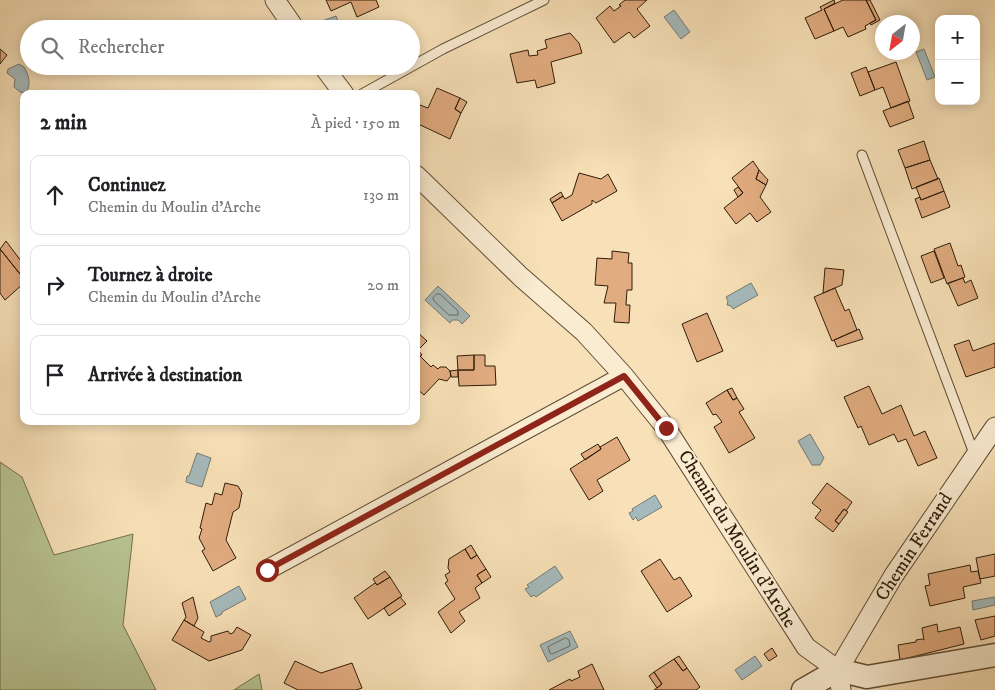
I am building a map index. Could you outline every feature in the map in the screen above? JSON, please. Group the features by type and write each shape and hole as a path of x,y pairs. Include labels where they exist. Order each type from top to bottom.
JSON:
{"street":[{"path":"274,0 289,20"},
{"path":"330,75 341,90"},
{"name":"Chemin du Moulin d'Arche","path":"420,179 521,277 584,332 624,376 666,428 806,647 839,680"},
{"path":"267,570 624,376"},
{"name":"Chemin Ferrand","path":"839,680 894,575 995,427"},
{"path":"803,690 839,680 995,655"}],"lane":[{"path":"420,62 544,0"},
{"path":"369,90 396,75"},
{"path":"862,155 976,456"}],"green space":[{"path":"0,462 22,477 54,555 133,534 123,625 156,690 0,690"},
{"path":"259,674 262,690 234,690"}],"water":[{"path":"674,10 690,32 681,39 664,17"},
{"path":"336,16 338,20 325,20"},
{"path":"924,49 935,77 927,80 919,60 920,50"},
{"path":"20,65 20,75 27,75 28,77 29,84 27,90 20,90 20,92 14,87 15,79 7,73 8,69"},
{"path":"751,283 758,295 733,309 727,305 726,297"},
{"path":"438,286 470,316 462,324 458,320 452,320 450,323 425,300"},
{"path":"810,434 824,458 820,465 812,465 798,441"},
{"path":"197,453 211,458 202,487 186,482"},
{"path":"655,495 662,507 638,521 636,517 633,520 629,513 633,511 632,509"},
{"path":"555,566 563,578 536,597 534,595 531,597 525,589 529,587 527,585"},
{"path":"239,586 246,599 216,617 210,602"},
{"path":"995,597 995,605 973,610 972,601"},
{"path":"570,631 578,647 548,662 540,645"},
{"path":"755,656 762,666 742,680 735,670"}],"building":[{"path":"326,0 376,0 379,7 357,17 351,2 331,11"},
{"path":"625,0 647,0 637,9 650,26 634,38 629,32 614,43 596,18 610,6 614,11"},
{"path":"834,0 835,3 824,9 834,31 815,39 805,18 822,10 820,7"},
{"path":"843,0 866,0 875,21 865,26 866,29 848,37 843,27 834,31 824,9"},
{"path":"866,0 870,0 878,15 875,15 875,18"},
{"path":"570,33 579,43 582,53 551,62 555,83 537,88 535,80 517,83 510,54 528,50 529,56 538,55 537,51 547,48 545,40"},
{"path":"0,49 7,55 0,64"},
{"path":"896,62 910,101 891,108 883,87 875,90 868,72"},
{"path":"866,67 875,90 860,96 851,73"},
{"path":"437,88 460,98 455,109 461,113 450,139 420,125 420,105 428,108"},
{"path":"460,98 467,102 461,113 455,109"},
{"path":"908,101 914,118 890,127 883,111"},
{"path":"924,141 930,160 905,168 898,150"},
{"path":"930,160 938,179 912,189 905,168"},
{"path":"753,161 759,170 756,179 766,185 760,197 771,212 757,222 750,213 736,224 724,208 743,193 732,178"},
{"path":"759,170 768,180 766,185 756,179"},
{"path":"579,173 601,179 608,174 617,191 596,203 592,200 592,204 562,221 552,203 563,196 565,199 572,195"},
{"path":"939,178 944,191 921,200 916,187"},
{"path":"738,187 743,193 738,197 734,190"},
{"path":"944,191 950,207 922,218 915,199 920,197 921,200"},
{"path":"561,192 563,196 552,203 550,199"},
{"path":"6,241 20,260 20,274 0,249"},
{"path":"950,243 958,266 961,265 965,277 947,284 934,249"},
{"path":"0,249 20,274 20,287 5,300 0,293"},
{"path":"612,251 629,253 628,263 632,263 632,290 627,290 626,305 630,305 629,323 614,322 616,303 604,303 608,286 595,285 597,258 612,259"},
{"path":"934,251 944,278 931,283 921,256"},
{"path":"825,268 844,270 842,285 823,293"},
{"path":"963,278 965,283 971,280 978,298 958,306 948,283"},
{"path":"835,288 845,311 849,309 857,330 832,341 814,297"},
{"path":"707,313 723,351 697,362 682,324"},
{"path":"859,329 863,339 837,347 834,340"},
{"path":"420,335 427,341 420,348"},
{"path":"969,340 973,351 995,343 995,367 966,377 954,345"},
{"path":"474,355 474,370 458,370 457,356"},
{"path":"474,355 485,355 485,366 495,366 496,385 459,386 458,370 474,370"},
{"path":"420,356 431,367 433,365 438,369 446,367 450,371 451,376 447,381 439,379 424,395 420,392"},
{"path":"458,370 458,377 451,377 450,371"},
{"path":"869,386 882,414 901,405 914,436 925,431 937,458 918,466 906,439 898,442 894,434 869,445 861,426 858,428 844,397"},
{"path":"732,388 737,398 733,400 727,390"},
{"path":"727,390 733,400 737,398 744,409 739,412 755,438 729,453 714,427 722,422 716,414 713,415 706,403"},
{"path":"617,437 630,460 597,480 603,491 589,500 570,469"},
{"path":"598,444 601,449 585,460 581,454"},
{"path":"225,483 238,486 242,493 239,508 233,512 226,540 236,558 213,571 202,551 205,549 199,538 202,529 200,528 206,503 212,505 215,493 222,495"},
{"path":"827,483 852,502 846,511 844,509 835,521 839,524 833,532 815,518 821,510 812,503"},
{"path":"844,509 848,512 839,524 835,521"},
{"path":"471,545 477,555 471,559 465,549"},
{"path":"465,549 471,559 477,555 486,569 477,575 482,583 475,588 480,598 459,612 465,621 451,633 438,612 455,599 445,583 448,581 445,575 450,572 448,568 449,559"},
{"path":"995,554 995,576 980,579 976,558"},
{"path":"660,559 674,580 680,577 692,596 667,612 641,571"},
{"path":"970,565 971,572 978,571 981,583 963,587 965,598 930,606 925,586 930,585 928,574"},
{"path":"486,569 491,577 482,583 477,575"},
{"path":"385,571 390,577 377,585 373,579"},
{"path":"390,577 402,596 368,619 354,598 375,583 377,585"},
{"path":"193,597 198,618 194,626 184,620 186,617 182,603"},
{"path":"400,597 406,604 389,616 384,608"},
{"path":"995,616 995,636 981,640 975,620"},
{"path":"184,620 204,632 201,638 209,642 211,641 211,636 228,631 230,634 233,633 237,627 251,635 242,650 209,661 172,640"},
{"path":"937,624 938,632 960,627 964,644 900,660 898,645 916,642 916,640 924,640 922,628"},
{"path":"772,648 777,656 769,661 764,654"},
{"path":"679,656 687,668 683,671 674,659"},
{"path":"674,659 683,671 687,668 700,687 696,690 654,690 662,684 654,672"},
{"path":"295,661 321,673 352,663 362,688 356,690 298,690 284,683"},
{"path":"592,664 604,690 549,690 570,679 571,681 580,677 578,671"},
{"path":"654,672 662,684 657,688 649,676"}],"route":[{"path":"267,570 624,376 666,428"}]}
